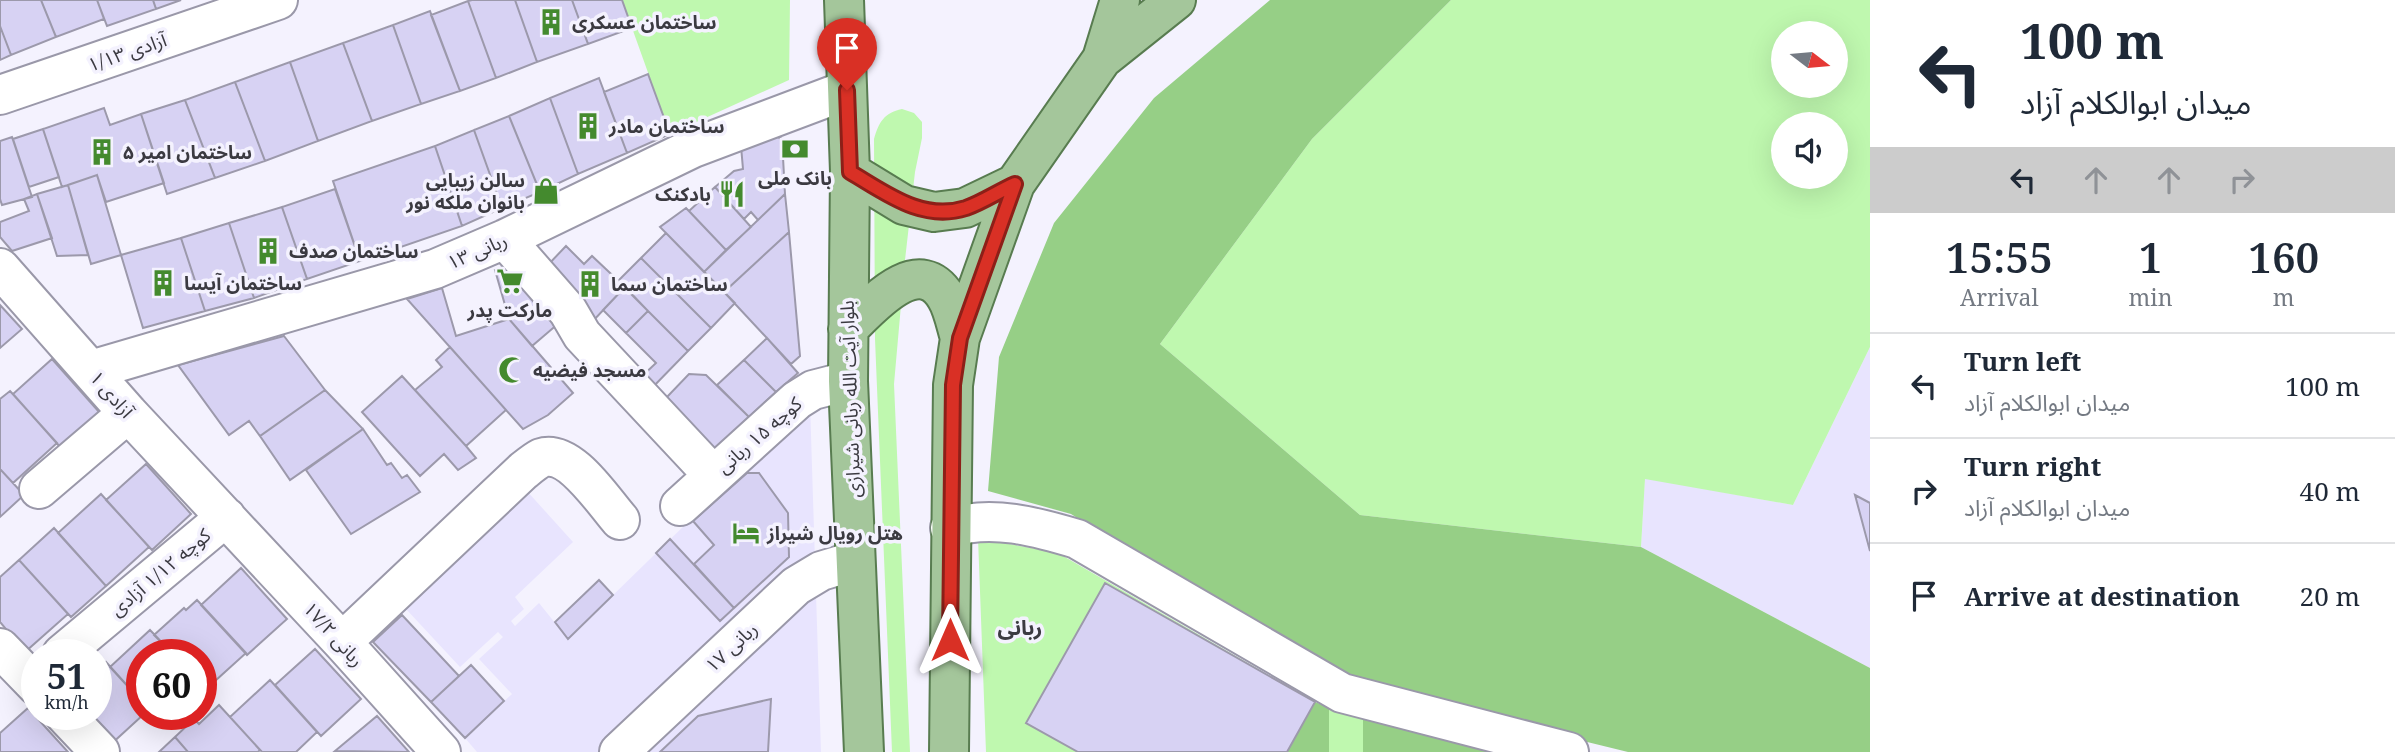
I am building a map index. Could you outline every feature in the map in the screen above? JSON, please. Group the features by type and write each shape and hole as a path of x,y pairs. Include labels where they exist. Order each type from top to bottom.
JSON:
{"main road":[{"name":"بلوار آیت الله ربانی شیرازی","path":"844,0 850,172 848,381 864,752"},
{"path":"1102,59 1120,0"},
{"path":"949,752 953,385 960,338 1015,184 1102,59 1176,0"},
{"path":"850,172 904,205 934,212 965,208 1015,184"},
{"path":"848,329 883,295 903,282 917,278 936,286 946,297 960,338"}],"street":[{"name":"آزادی ۱/۱۳","path":"0,95 266,4"},
{"name":"ربانی ۱۳","path":"91,370 435,269 505,239 693,148 847,90"},
{"path":"505,239 568,312 582,335 713,475"},
{"name":"آزادی ۱","path":"0,268 128,414 226,517"},
{"name":"کوچه ۱۵ ربانی","path":"680,506 797,400 813,390 848,381"},
{"path":"39,489 128,414"},
{"path":"342,642 523,471 542,458 561,458 573,465 620,520"},
{"name":"ربانی ۱۷/۲","path":"226,517 439,751"},
{"name":"کوچه ۱/۱۲ آزادی","path":"80,639 226,517"},
{"path":"950,528 967,522 1031,525 1077,538 1342,693 1569,752"},
{"name":"ربانی ۱۷","path":"619,752 796,586 821,571 855,561"},
{"path":"79,730 100,752"}],"shaded area":[{"path":"1870,347 1870,668 1641,547 1645,478 1793,505"},
{"path":"810,403 821,752 477,752 465,738 512,694 479,659 503,637 498,632 460,667 406,609 526,490 573,542 515,597 524,609 511,621 515,626 539,603 568,639"}],"green space":[{"path":"622,0 790,0 789,80 670,134"},
{"path":"1270,0 1451,0 1312,139 1160,344 1360,515 1641,547 1870,668 1870,752 1628,752 1391,694 1304,662 1071,514 988,491 999,357 1054,223 1154,98"},
{"path":"1451,0 1870,0 1870,347 1793,505 1645,479 1641,547 1360,515 1160,344 1312,139"},
{"path":"902,109 914,113 922,122 922,138 915,172 894,384 910,752 892,752 875,339 874,139 883,119"},
{"path":"978,538 1058,553 1315,702 1342,713 1499,752 986,752"},
{"path":"1315,702 1329,708 1329,752 1287,752"},
{"path":"1363,718 1499,752 1363,752"}],"building":[{"path":"0,0 41,0 56,37 11,55 0,26"},
{"path":"41,0 97,0 104,19 56,37"},
{"path":"97,0 153,0 156,9 107,26"},
{"path":"153,0 181,0 156,9"},
{"path":"515,0 537,62 496,78 468,1"},
{"name":"ساختمان عسکری","path":"515,0 572,0 588,44 537,62"},
{"path":"572,0 622,0 632,28 588,44"},
{"path":"468,1 496,78 460,91 431,15"},
{"path":"430,11 460,91 421,104 393,25"},
{"path":"393,25 421,104 372,121 343,43"},
{"path":"0,26 11,55 0,60"},
{"path":"343,43 372,121 318,141 290,62"},
{"path":"290,62 318,141 265,161 235,82"},
{"path":"648,74 670,134 627,153 604,92"},
{"name":"ساختمان مادر","path":"599,78 627,153 578,174 550,98"},
{"path":"235,82 265,161 215,178 185,100"},
{"path":"550,98 578,174 540,192 509,116"},
{"path":"185,100 215,178 167,194 141,114"},
{"name":"ساختمان امیر ۵","path":"104,108 110,125 141,114 164,183 106,202 97,175 62,187 43,129"},
{"path":"509,116 540,192 502,208 474,130"},
{"path":"43,129 59,177 29,187 13,139"},
{"path":"474,130 502,208 462,226 435,146"},
{"path":"767,132 782,139 785,194 758,220 751,212 744,219 715,187 734,171 743,169 741,146"},
{"path":"12,137 32,197 2,205 0,141"},
{"path":"435,146 462,226 360,261 333,181"},
{"path":"97,175 121,255 91,264 68,185"},
{"path":"68,185 88,255 57,256 37,194"},
{"path":"715,187 751,227 726,250 689,211"},
{"path":"335,189 360,261 307,279 282,207"},
{"path":"37,194 52,238 12,251 0,237 0,222 29,211 24,199"},
{"path":"785,194 789,232 724,292 704,272"},
{"name":"ساختمان صدف","path":"282,207 307,279 254,298 229,223"},
{"path":"686,208 726,250 704,272 660,227"},
{"path":"229,223 254,298 205,311 181,238"},
{"path":"789,232 800,356 791,364 724,292"},
{"path":"666,233 735,303 711,328 641,258"},
{"name":"ساختمان آیسا","path":"181,238 205,311 143,328 121,255"},
{"name":"ساختمان سما","path":"566,246 584,264 592,256 625,287 592,322 545,268"},
{"path":"641,258 711,328 688,351 618,281"},
{"path":"510,264 559,323 532,346 509,319 495,270"},
{"path":"625,287 648,311 626,333 603,310"},
{"name":"مسجد فیضیه","path":"442,288 456,336 509,319 573,393 548,415 523,429 407,299"},
{"path":"0,305 22,329 0,348"},
{"path":"648,311 688,351 649,391 638,380 656,363 626,333"},
{"path":"284,336 325,390 260,436 249,421 229,435 178,365"},
{"path":"767,338 798,373 776,392 744,360"},
{"path":"450,347 506,410 466,446 415,390 442,367 436,360"},
{"path":"52,359 100,413 61,448 13,394"},
{"path":"744,360 776,392 749,417 717,385"},
{"path":"689,374 706,375 749,417 715,449 666,398"},
{"path":"402,376 476,458 458,470 444,454 420,476 362,412"},
{"path":"325,390 363,429 290,480 260,436"},
{"path":"10,391 57,443 13,483 0,469 0,399"},
{"path":"363,429 387,465 391,463 402,478 407,475 420,492 351,534 306,470"},
{"path":"146,464 191,514 152,550 106,500"},
{"path":"0,469 24,495 0,517"},
{"name":"هتل رویال شیراز","path":"747,473 759,473 788,513 789,557 734,608 694,564 714,545 693,521"},
{"path":"101,494 149,547 106,586 58,533"},
{"path":"1855,495 1870,503 1870,551"},
{"path":"54,528 106,586 71,617 19,560"},
{"path":"670,539 734,608 720,621 656,553"},
{"path":"19,560 68,614 40,639 21,639 21,647 0,622 0,577"},
{"path":"241,568 287,619 247,655 201,605"},
{"path":"599,580 613,595 568,639 555,622"},
{"path":"1105,583 1315,702 1287,752 1078,752 1026,723"},
{"path":"197,600 246,653 217,679 217,639 158,639 154,635 184,608 186,610"},
{"path":"402,615 459,676 431,702 373,642"},
{"path":"150,630 159,639 140,639"},
{"path":"315,649 361,699 321,736 275,685"},
{"path":"126,652 126,684 112,669 112,665"},
{"path":"471,665 504,701 465,738 431,702"},
{"path":"112,669 126,684 126,730 109,746 94,730 112,730"},
{"path":"270,680 317,732 296,752 262,752 230,717"},
{"path":"771,699 768,752 660,752 698,716"},
{"path":"219,705 260,750 258,752 188,752 175,737 182,730 217,730"},
{"path":"21,714 21,730 48,730 68,752 0,752 0,733"},
{"path":"377,716 409,752 335,751"},
{"path":"175,737 188,752 159,752"}],"place":[{"name":"ساختمان عسکری","path":"551,22"},
{"name":"ساختمان مادر","path":"588,126"},
{"name":"بانک ملی","path":"795,149"},
{"name":"ساختمان امیر ۵","path":"102,152"},
{"name":"سالن زیبایی بانوان ملکه نور","path":"546,191"},
{"name":"بادکنک","path":"732,194"},
{"name":"ساختمان صدف","path":"268,251"},
{"name":"مارکت پدر","path":"510,281"},
{"name":"ساختمان آیسا","path":"163,283"},
{"name":"ساختمان سما","path":"590,284"},
{"name":"مسجد فیضیه","path":"512,370"},
{"name":"هتل رویال شیراز","path":"746,533"}],"district":[{"name":"ربانی","path":"1020,627"}],"route":[{"path":"847,90 850,172 904,205 934,212 965,208 1015,184 960,338 953,385 950,640"}]}
